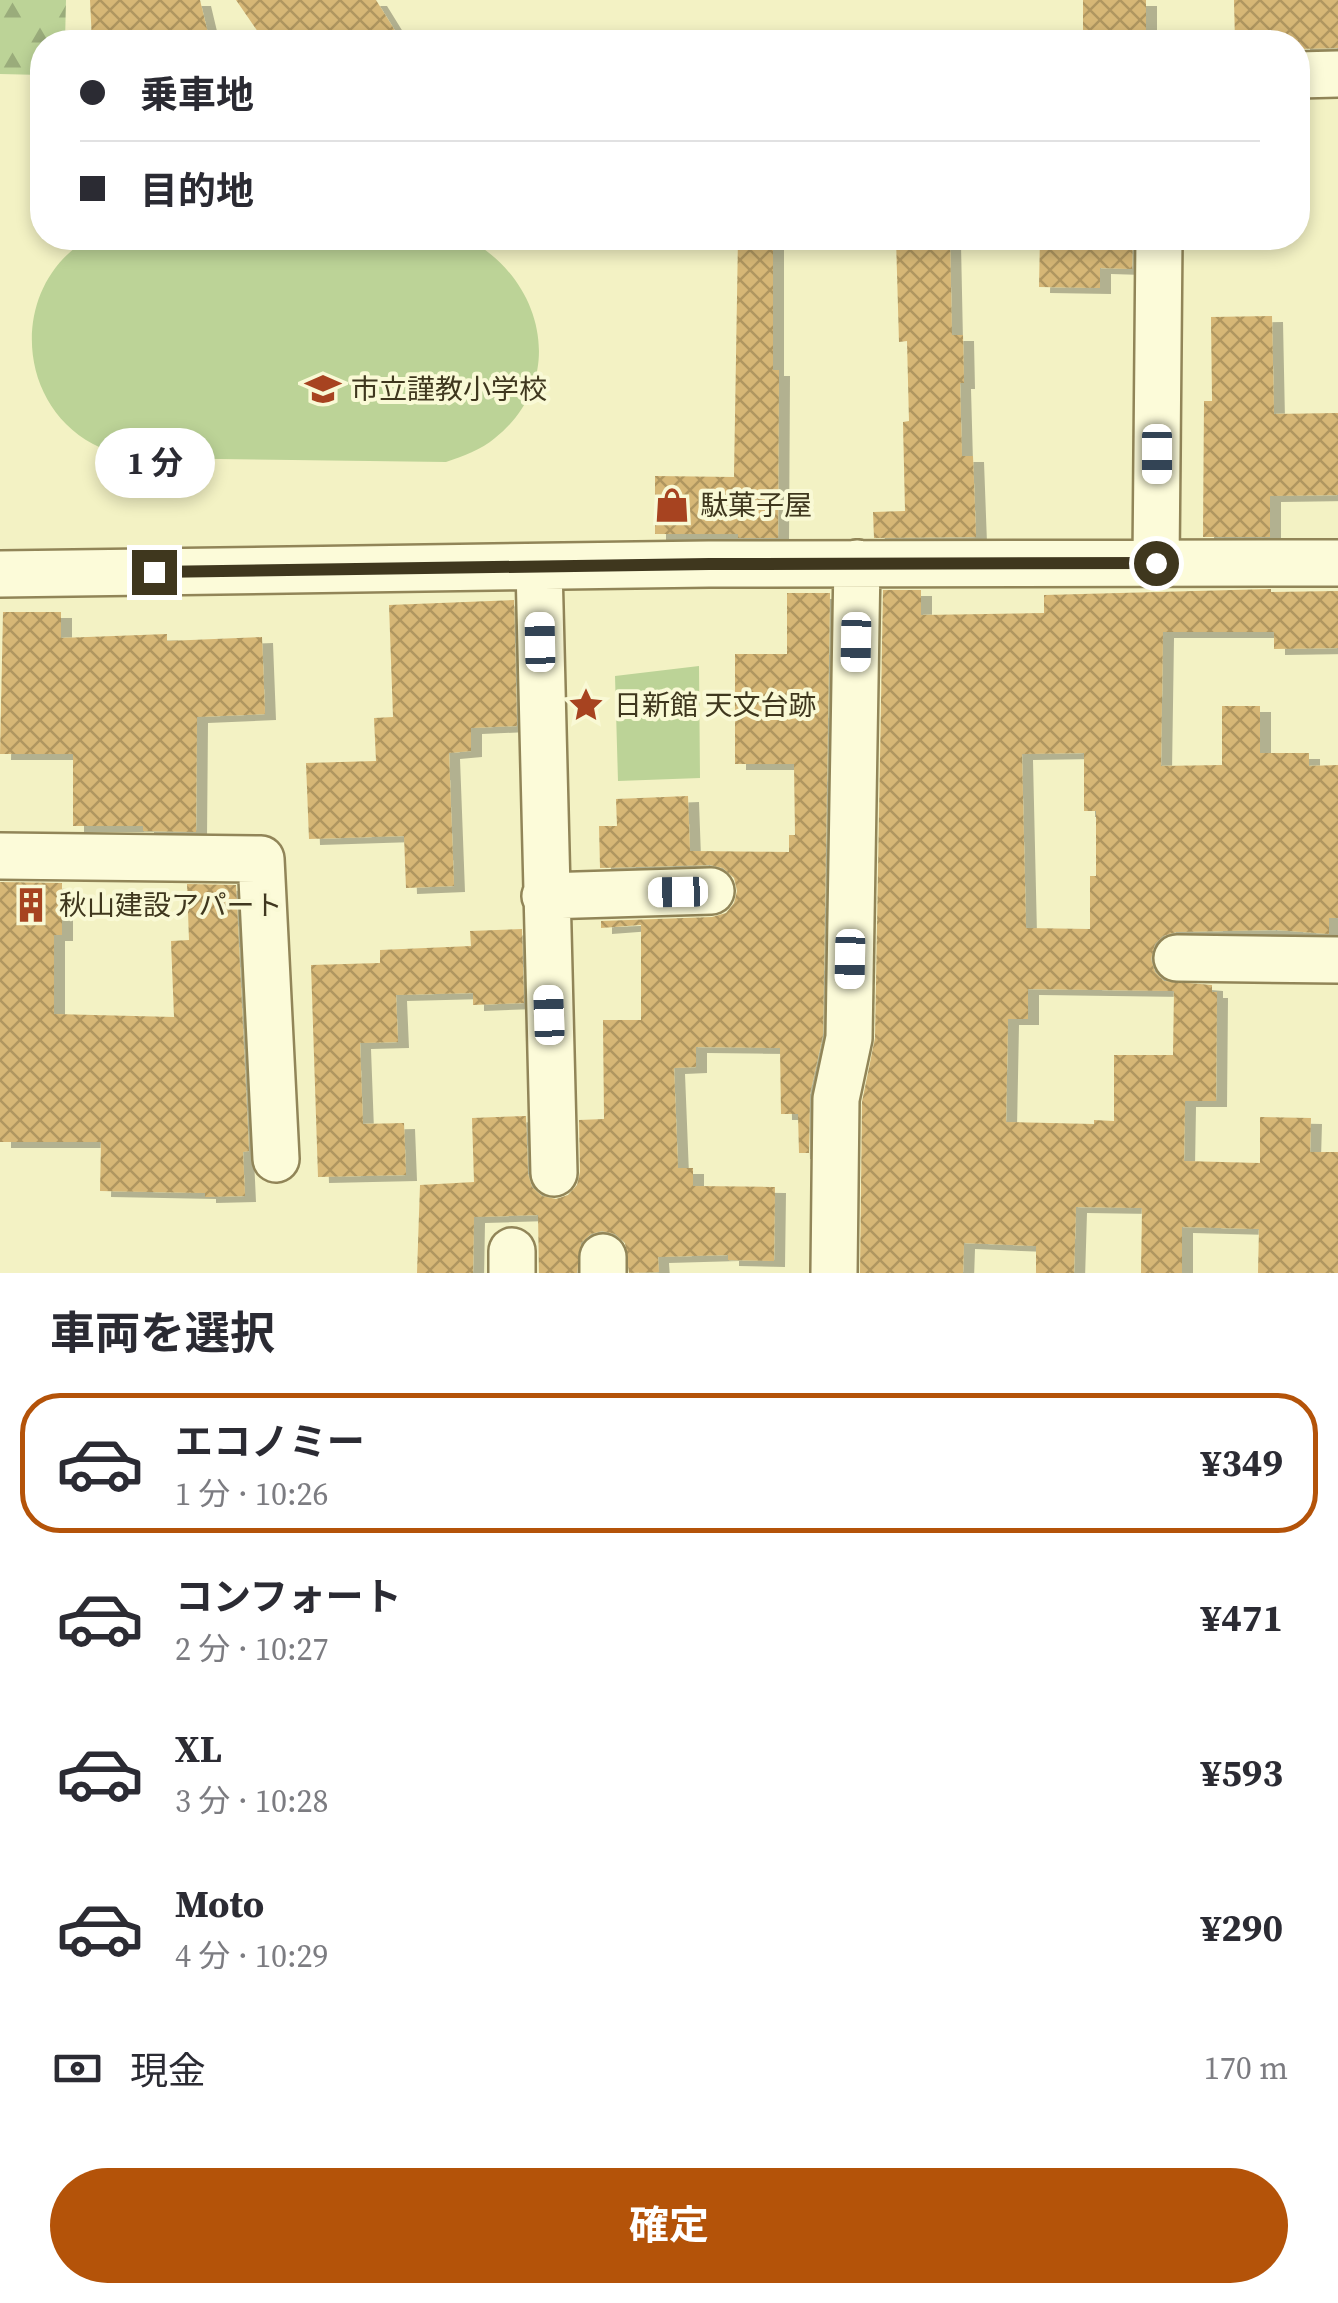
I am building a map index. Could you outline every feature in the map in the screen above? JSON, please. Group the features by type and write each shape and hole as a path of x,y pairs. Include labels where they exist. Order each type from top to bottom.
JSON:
{"street":[{"path":"1310,74 1338,74"},
{"path":"1156,563 1159,250"},
{"path":"0,574 1338,563"},
{"path":"834,1273 836,1099 849,1038 857,564"},
{"path":"539,568 554,1173"},
{"path":"0,856 261,860 276,1159"},
{"path":"545,896 711,891"},
{"path":"1176,958 1338,960"}],"green space":[{"path":"0,0 66,0 65,30 30,30 30,75 0,74"},
{"path":"74,250 483,250 513,278 529,303 539,359 533,387 518,414 495,438 446,462 146,458 106,450 67,425 48,400 36,372 32,341 35,311 46,283"},
{"path":"699,666 700,778 618,781 615,676"}],"building":[{"path":"90,0 200,0 207,30 91,30"},
{"path":"236,0 376,0 395,30 257,30"},
{"path":"1083,0 1146,0 1146,30 1083,30"},
{"path":"1234,0 1338,0 1338,48 1310,49 1310,30 1235,30"},
{"path":"738,250 773,250 773,370 779,370 778,538 655,534 655,476 734,477"},
{"path":"896,250 950,250 952,335 963,335 962,456 973,456 976,537 874,538 873,512 905,511 903,422 909,421 907,341 899,342"},
{"path":"1040,250 1133,250 1132,269 1100,268 1100,288 1039,287"},
{"path":"1272,316 1274,414 1338,413 1338,495 1270,496 1270,537 1203,537 1204,401 1212,401 1211,317"},
{"path":"883,590 921,590 921,615 1044,613 1044,595 1338,591 1338,648 1274,649 1274,632 1163,632 1161,766 1222,765 1222,706 1260,706 1260,753 1309,753 1309,766 1338,765 1338,918 1329,918 1329,934 1277,930 1176,932 1155,944 1151,959 1155,972 1164,981 1212,985 1212,992 1217,992 1216,1101 1185,1101 1184,1161 1260,1163 1260,1117 1311,1118 1310,1152 1338,1152 1338,1273 1258,1273 1259,1229 1182,1227 1182,1273 1141,1273 1142,1208 1076,1207 1074,1273 1036,1273 1036,1246 964,1243 963,1273 860,1273 862,1102 875,1038","holes":["1084,753 1084,811 1096,811 1096,876 1090,876 1090,929 1026,928 1022,754","1028,989 1174,991 1173,1055 1114,1055 1114,1121 1006,1122 1008,1019 1028,1019"]},
{"path":"787,593 830,593 823,1035 810,1094 809,1153 799,1153 798,1114 781,1114 780,1048 696,1047 696,1067 674,1068 678,1168 693,1168 693,1186 775,1187 774,1261 728,1260 728,1255 658,1257 659,1272 629,1273 625,1243 615,1234 602,1231 581,1243 577,1273 539,1273 538,1215 474,1217 473,1273 417,1273 420,1185 474,1182 472,1118 526,1116 532,1187 542,1196 556,1199 568,1195 577,1185 579,1120 604,1119 603,1020 641,1020 641,925 601,928 601,921 712,917 726,913 734,903 734,878 723,868 600,868 599,826 617,826 616,799 688,796 690,851 789,852 789,835 795,835 794,764 735,764 735,654 787,654"},
{"path":"514,600 517,726 471,728 471,751 449,753 454,886 406,888 404,836 309,839 306,763 376,761 374,718 393,717 389,605"},
{"path":"3,612 61,612 61,638 167,634 167,641 262,637 265,714 197,717 196,832 143,831 143,826 73,826 73,754 0,754"},
{"path":"0,882 62,883 62,935 54,935 54,1014 174,1017 171,941 189,940 187,884 236,885 249,1151 243,1152 245,1196 100,1191 101,1142 0,1142"},
{"path":"522,929 524,1003 473,1005 473,993 396,995 398,1042 360,1043 363,1124 404,1123 406,1175 318,1177 311,965 380,963 380,950 471,946 470,931"}],"place":[{"name":"市立謹教小学校","path":"323,389"},
{"name":"駄菓子屋","path":"672,505"},
{"name":"日新館 天文台跡","path":"586,705"},
{"name":"秋山建設アパート","path":"31,905"}],"route":[{"path":"154,572 709,564 1156,563"}]}
